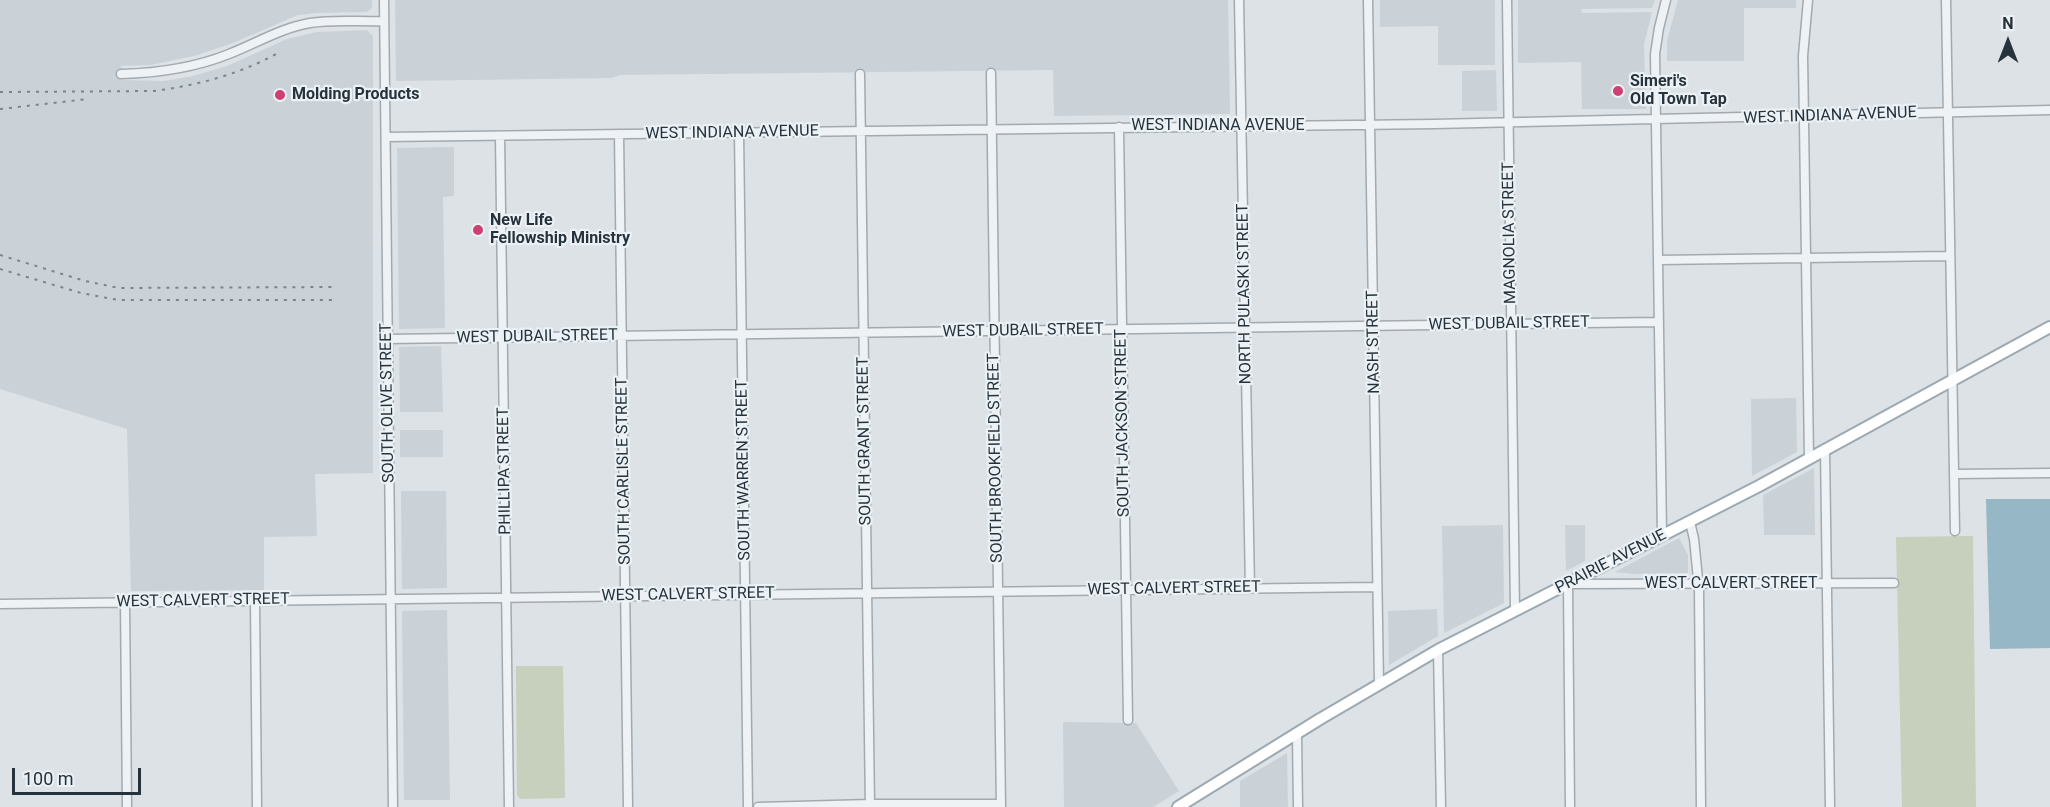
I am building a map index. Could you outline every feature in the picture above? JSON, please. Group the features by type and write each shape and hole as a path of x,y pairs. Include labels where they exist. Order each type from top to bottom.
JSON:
{"main road":[{"name":"PRAIRIE AVENUE","path":"1178,807 1438,650 1690,522 2050,327"}],"street":[{"name":"SOUTH OLIVE STREET","path":"384,0 393,807"},
{"name":"NORTH PULASKI STREET","path":"1239,0 1250,588"},
{"name":"NASH STREET","path":"1368,0 1379,684"},
{"name":"MAGNOLIA STREET","path":"1507,0 1515,611"},
{"path":"1662,535 1655,54 1666,0"},
{"path":"1808,0 1803,56 1809,458"},
{"path":"1946,0 1955,531"},
{"path":"121,74 176,70 211,60 268,36 312,23 384,21"},
{"name":"SOUTH BROOKFIELD STREET","path":"992,73 1001,805"},
{"name":"SOUTH GRANT STREET","path":"860,74 870,805"},
{"name":"WEST INDIANA AVENUE","path":"386,137 1656,120 2050,110"},
{"name":"SOUTH JACKSON STREET","path":"1119,127 1128,720"},
{"name":"SOUTH WARREN STREET","path":"739,133 748,807"},
{"name":"SOUTH CARLISLE STREET","path":"620,134 628,807"},
{"name":"PHILLIPA STREET","path":"501,136 509,807"},
{"path":"1658,260 1950,256"},
{"name":"WEST DUBAIL STREET","path":"387,339 1659,322"},
{"path":"1825,449 1830,807"},
{"path":"1954,474 2050,473"},
{"path":"1690,522 1694,538 1698,584 1701,807"},
{"name":"WEST CALVERT STREET","path":"1568,584 1894,583"},
{"path":"1568,584 1570,807"},
{"name":"WEST CALVERT STREET","path":"0,604 1377,587"},
{"path":"255,601 257,807"},
{"path":"124,602 127,807"},
{"path":"1438,650 1441,807"},
{"path":"1297,734 1298,807"},
{"path":"758,807 1001,805"}],"shaded area":[{"path":"0,0 372,0 372,8 367,12 298,15 233,43 194,56 151,65 121,66 121,80 164,81 193,76 227,66 287,39 317,32 367,30 373,36 373,473 315,474 317,536 264,537 264,590 131,591 127,429 0,389"},
{"path":"395,0 1228,0 1230,114 1054,116 1053,70 620,75 611,78 396,81"},
{"path":"1380,0 1495,0 1495,65 1438,65 1438,26 1380,27"},
{"path":"1518,0 1655,0 1652,8 1581,9 1582,13 1652,12 1644,44 1646,109 1582,109 1581,62 1518,63"},
{"path":"1678,0 1796,0 1796,8 1744,8 1744,61 1667,61 1667,41"},
{"path":"1496,70 1497,111 1462,111 1462,71"},
{"path":"454,147 454,196 443,197 445,328 399,329 397,148"},
{"path":"441,346 443,412 400,412 399,347"},
{"path":"1796,398 1797,452 1752,476 1751,399"},
{"path":"400,430 443,430 443,457 400,457"},
{"path":"1814,468 1815,535 1764,535 1763,495"},
{"path":"401,491 446,491 447,588 402,589"},
{"path":"1503,525 1504,603 1444,633 1442,526"},
{"path":"1565,525 1585,525 1585,561 1566,571"},
{"path":"1679,538 1688,555 1688,573 1615,572"},
{"path":"1437,609 1438,636 1389,665 1388,611"},
{"path":"447,610 450,800 404,800 402,611"},
{"path":"1063,722 1136,723 1179,791 1153,807 1064,807"},
{"path":"1287,753 1288,807 1240,807 1240,781"}],"green space":[{"path":"1973,536 1976,807 1902,807 1896,537"},
{"path":"516,666 563,666 565,798 520,799 517,795"}],"water":[{"path":"1986,499 2050,499 2050,648 1990,649"}],"railway":[{"path":"0,92 154,91 218,78 278,53"},
{"path":"0,109 88,99"},
{"path":"0,255 85,281 119,288 335,287"},
{"path":"0,269 81,293 118,300 335,300"}],"place":[{"name":"Simeri's Old Town Tap","path":"1618,91"},
{"name":"Molding Products","path":"280,95"},
{"name":"New Life Fellowship Ministry","path":"478,230"}]}
